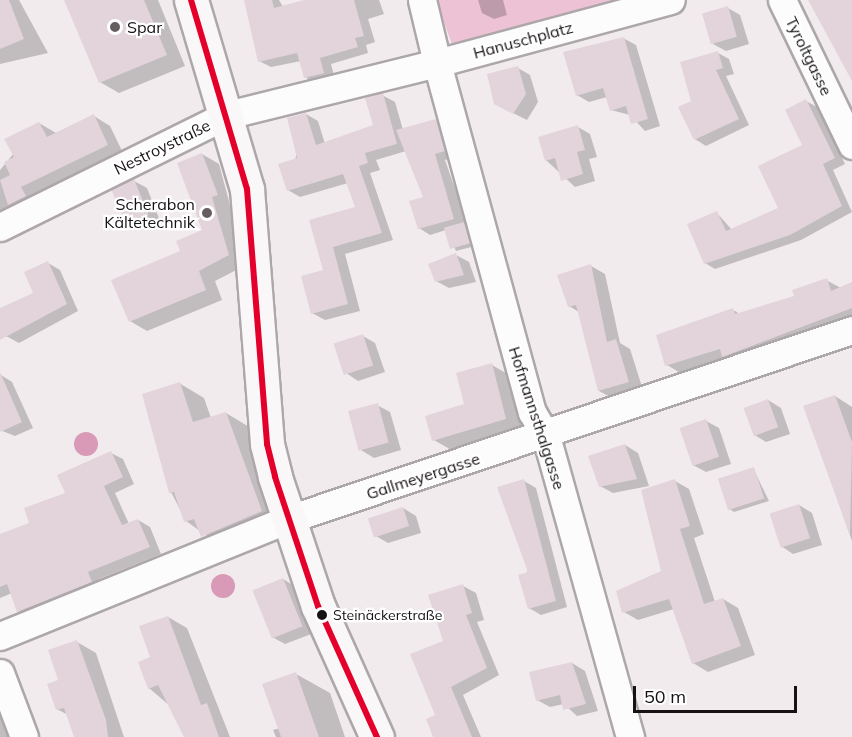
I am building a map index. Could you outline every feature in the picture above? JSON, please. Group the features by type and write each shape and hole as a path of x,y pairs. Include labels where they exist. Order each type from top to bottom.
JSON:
{"main road":[{"path":"190,0 227,115 250,213 267,444 286,519 377,737"}],"street":[{"path":"422,0 437,63"},
{"name":"Hanuschplatz","path":"437,63 671,0"},
{"name":"Tyroltgasse","path":"782,0 852,145"},
{"name":"Nestroystraße","path":"0,227 227,115 437,63"},
{"name":"Hofmannsthalgasse","path":"437,63 532,412 546,436 630,737"},
{"name":"Gallmeyergasse","path":"0,636 286,519 546,436 852,330"},
{"path":"0,674 24,737"}],"shaded area":[{"path":"436,0 639,0 453,47"},
{"path":"86,432 95,435 98,444 95,453 86,456 77,453 74,444 77,435"},
{"path":"223,574 228,575 234,581 234,591 228,597 223,598 218,597 212,591 211,586 212,581 218,575"}],"building":[{"path":"0,0 9,0 24,39 0,49"},
{"name":"Spar","path":"64,0 144,0 167,55 99,83"},
{"path":"244,0 272,0 274,8 304,0 354,0 364,36 355,38 358,47 320,58 324,73 304,78 297,53 258,62"},
{"path":"808,0 852,0 852,81"},
{"path":"728,6 737,37 711,44 702,13"},
{"path":"624,37 648,119 631,124 626,106 610,111 603,88 576,96 563,52"},
{"path":"718,51 723,68 716,70 739,119 694,140 678,107 691,101 680,62"},
{"path":"518,66 526,94 513,114 494,104 487,74"},
{"path":"383,93 397,144 365,153 368,163 359,166 382,233 333,247 348,304 311,314 301,276 323,270 309,220 355,207 343,174 287,191 278,164 297,158 287,118 306,113 316,145 373,125 365,98"},
{"path":"806,99 835,158 823,164 842,206 790,235 704,264 687,224 717,211 726,231 778,208 758,166 802,145 785,110"},
{"path":"94,114 108,145 21,187 26,196 8,205 0,180 10,175 4,162 14,157 4,139 39,122 47,137"},
{"path":"436,119 445,151 435,154 454,219 418,229 409,201 423,197 396,130"},
{"path":"578,125 585,150 577,152 583,174 561,181 555,158 545,161 538,137"},
{"path":"202,153 218,195 212,197 229,255 199,271 206,290 129,322 111,280 180,251 176,241 202,230 177,163"},
{"path":"134,179 148,214 125,224 111,188"},
{"path":"464,222 470,243 450,249 444,228"},
{"path":"456,253 464,275 435,282 428,264"},
{"path":"48,261 67,304 0,340 0,308 33,293 24,272"},
{"path":"591,264 607,342 616,339 629,382 598,391 576,305 568,307 557,275"},
{"path":"827,278 831,291 852,282 852,308 722,357 720,349 665,366 656,335 733,308 735,314 794,296 792,290"},
{"path":"363,334 373,365 344,375 334,344"},
{"path":"492,363 506,419 432,441 425,416 464,404 456,373"},
{"path":"0,372 22,422 0,432"},
{"path":"180,382 193,422 226,412 262,511 201,537 194,519 184,522 174,492 169,493 142,394"},
{"path":"835,395 852,442 850,535 803,406"},
{"path":"768,399 778,427 754,436 744,408"},
{"path":"378,403 389,443 359,451 348,411"},
{"path":"706,419 719,457 693,466 680,428"},
{"path":"625,444 637,479 599,487 588,456"},
{"path":"111,451 123,477 104,486 122,525 138,519 150,547 88,572 92,582 17,612 7,584 0,587 0,534 29,523 24,508 65,493 57,475"},
{"path":"754,467 764,498 728,510 718,479"},
{"path":"524,479 556,601 528,609 518,575 528,572 497,487"},
{"path":"675,479 690,526 680,529 704,604 723,598 741,646 692,664 669,599 622,613 616,591 661,571 641,490"},
{"path":"799,504 810,538 781,548 770,514"},
{"path":"403,507 409,526 374,537 368,518"},
{"path":"283,578 302,626 272,639 252,590"},
{"path":"463,584 472,613 466,615 487,668 451,687 472,737 433,737 426,719 435,715 410,654 443,641 428,595"},
{"path":"168,616 201,705 207,703 219,737 184,737 158,685 148,689 138,662 150,657 139,626"},
{"path":"77,640 106,720 108,737 74,737 64,708 56,710 47,684 58,680 48,650"},
{"path":"572,662 586,704 563,710 560,695 536,701 529,672"},
{"path":"296,672 319,737 281,737 262,684"}],"transit line":[{"path":"191,0 247,189 267,444 275,477 318,606 377,737"}],"place":[{"name":"Spar","path":"115,27"},
{"name":"Scherabon Kältetechnik","path":"207,213"},
{"name":"Steinäckerstraße","path":"322,615"}]}
